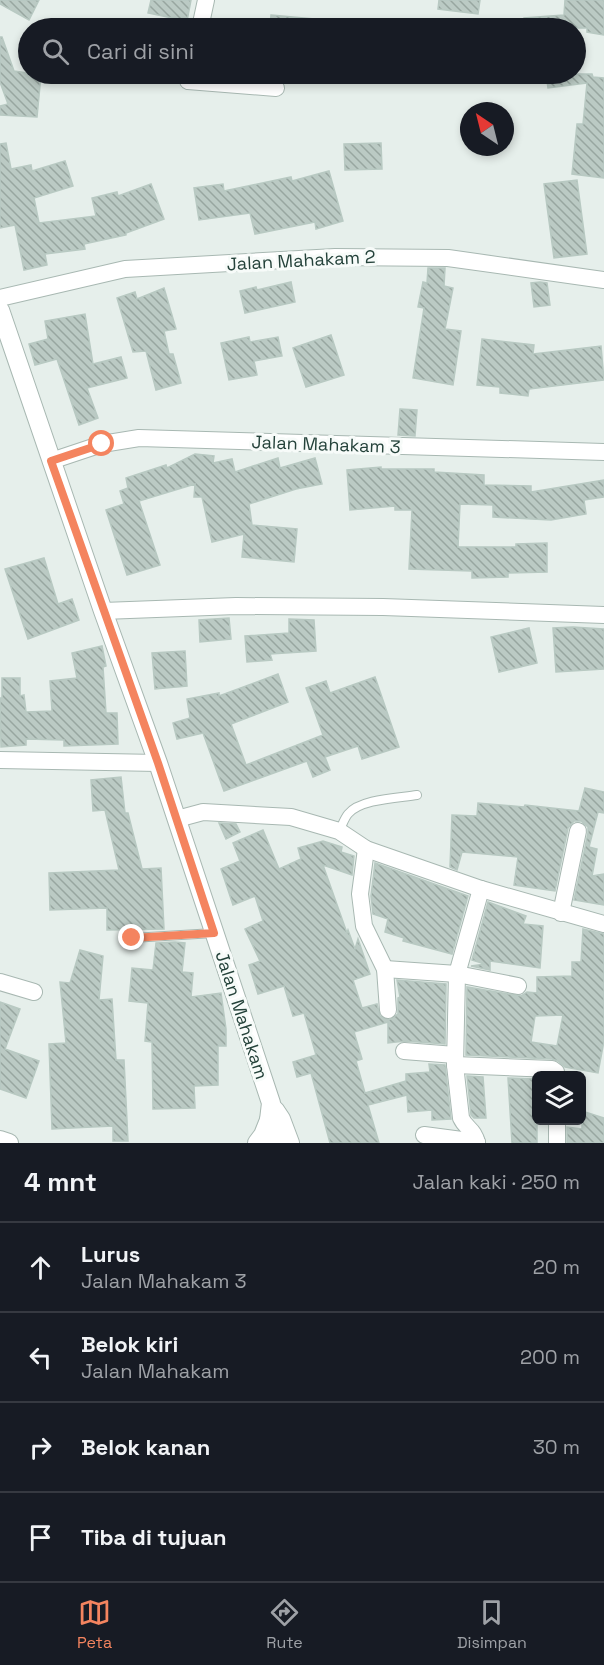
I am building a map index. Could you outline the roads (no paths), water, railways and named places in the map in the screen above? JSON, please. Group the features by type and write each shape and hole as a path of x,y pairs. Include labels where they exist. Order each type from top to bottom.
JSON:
{"street":[{"path":"202,18 206,0"},
{"path":"226,84 276,88"},
{"name":"Jalan Mahakam 2","path":"0,298 125,270 336,257 448,258 604,280"},
{"name":"Jalan Mahakam","path":"0,310 177,819 270,1111 276,1143"},
{"name":"Jalan Mahakam 3","path":"51,461 102,444 139,438 604,452"},
{"path":"103,611 236,606 383,607 604,615"},
{"path":"0,760 158,763"},
{"path":"177,819 203,812 291,817 339,831 366,849 481,889 604,924"},
{"path":"561,913 578,831"},
{"path":"366,849 360,886 364,926 385,969 388,1010"},
{"path":"424,1135 477,1143 475,1132 463,1123 461,1118 455,1060 457,974 481,889"},
{"path":"385,969 457,974 518,986"},
{"path":"0,982 34,992"},
{"path":"404,1051 455,1060 555,1071"},
{"path":"257,1143 263,1135 270,1111 281,1119 290,1143"},
{"path":"557,1125 557,1143"},
{"path":"0,1140 9,1143"}],"lane":[{"path":"339,831 348,814 357,807 375,801 417,795"},
{"path":"132,938 214,933"}]}
